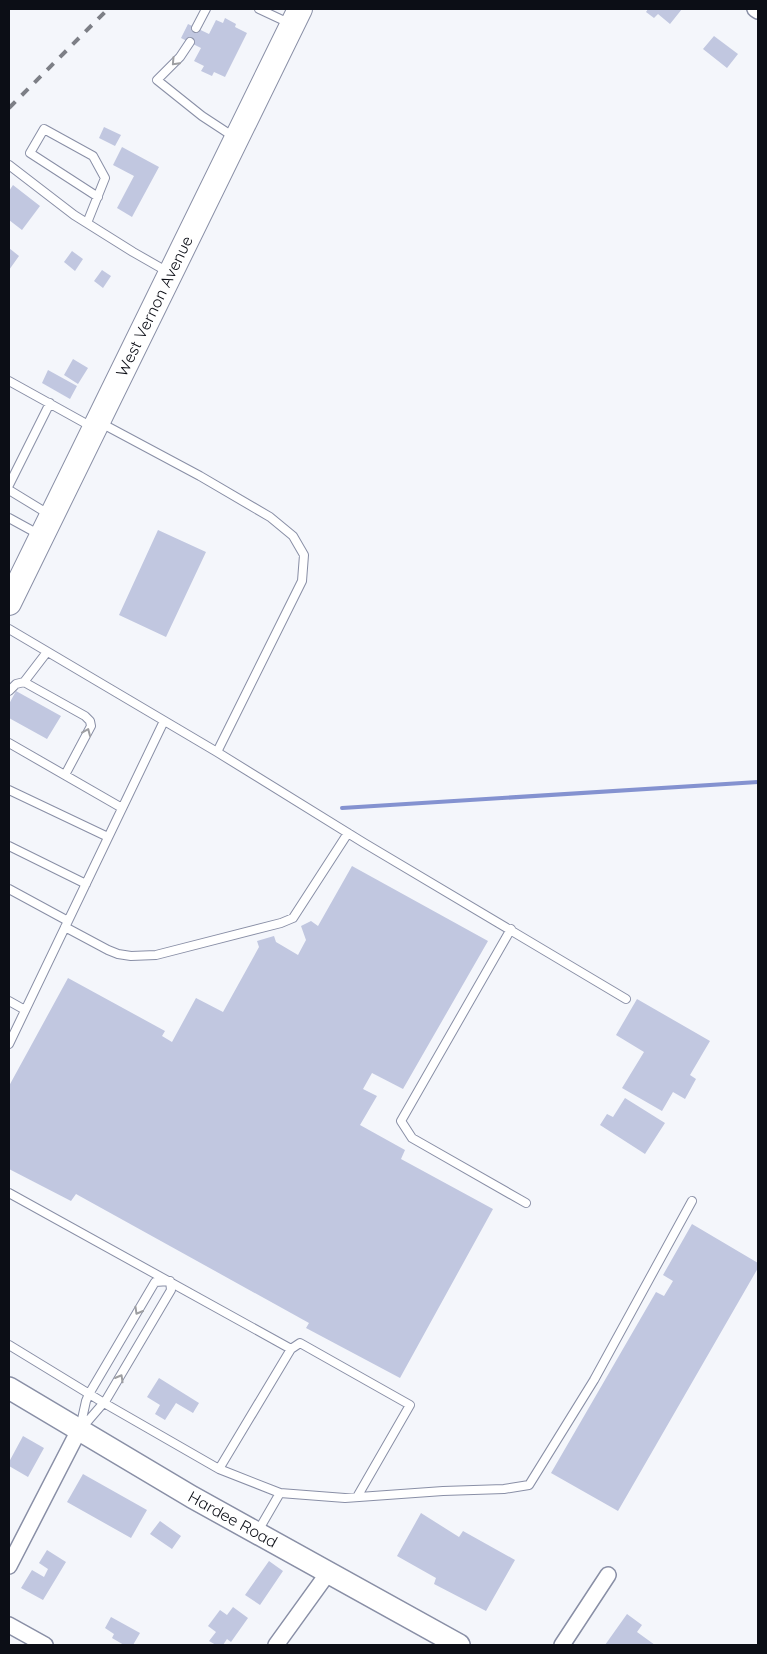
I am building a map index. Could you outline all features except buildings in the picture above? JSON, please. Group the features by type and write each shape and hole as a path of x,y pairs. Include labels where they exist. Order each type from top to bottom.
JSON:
{"main road":[{"name":"West Vernon Avenue","path":"9,603 296,16"}],"street":[{"name":"Hardee Road","path":"9,1388 192,1497 460,1645"},
{"path":"9,1566 80,1430"},
{"path":"276,1645 328,1573"},
{"path":"562,1645 608,1575"},
{"path":"9,1625 45,1645"}],"lane":[{"path":"196,28 206,9"},
{"path":"259,9 296,16"},
{"path":"190,42 180,57 157,80 202,116 236,138"},
{"path":"87,223 98,197 105,178 93,156 44,129 30,153 98,197"},
{"path":"9,165 87,223 133,252 170,272"},
{"path":"9,381 50,404 96,424 200,476 270,517 293,536 304,555 302,582 217,752"},
{"path":"9,485 50,404"},
{"path":"9,490 46,526"},
{"path":"9,518 46,526"},
{"path":"9,629 626,998"},
{"path":"9,691 16,684 24,682 47,652"},
{"path":"24,682 85,716 90,721 90,726 65,775"},
{"path":"9,1044 164,721"},
{"path":"9,743 122,808"},
{"path":"9,790 108,837"},
{"path":"9,889 108,950 132,956 156,955 281,923 293,918 348,833"},
{"path":"9,846 86,884"},
{"path":"512,929 401,1121 412,1138 526,1203"},
{"path":"9,1001 25,1010"},
{"path":"9,1193 291,1349"},
{"path":"9,1345 104,1403 219,1469 280,1493 345,1498 504,1489 529,1485 594,1380 692,1201"},
{"path":"80,1430 89,1394 155,1282 170,1281"},
{"path":"80,1430 104,1403 171,1290 170,1281"},
{"path":"219,1469 291,1349 300,1343 410,1405 357,1497"},
{"path":"256,1532 280,1493"}],"waterway":[{"path":"342,808 758,782"}],"railway":[{"path":"9,108 108,9"}]}
